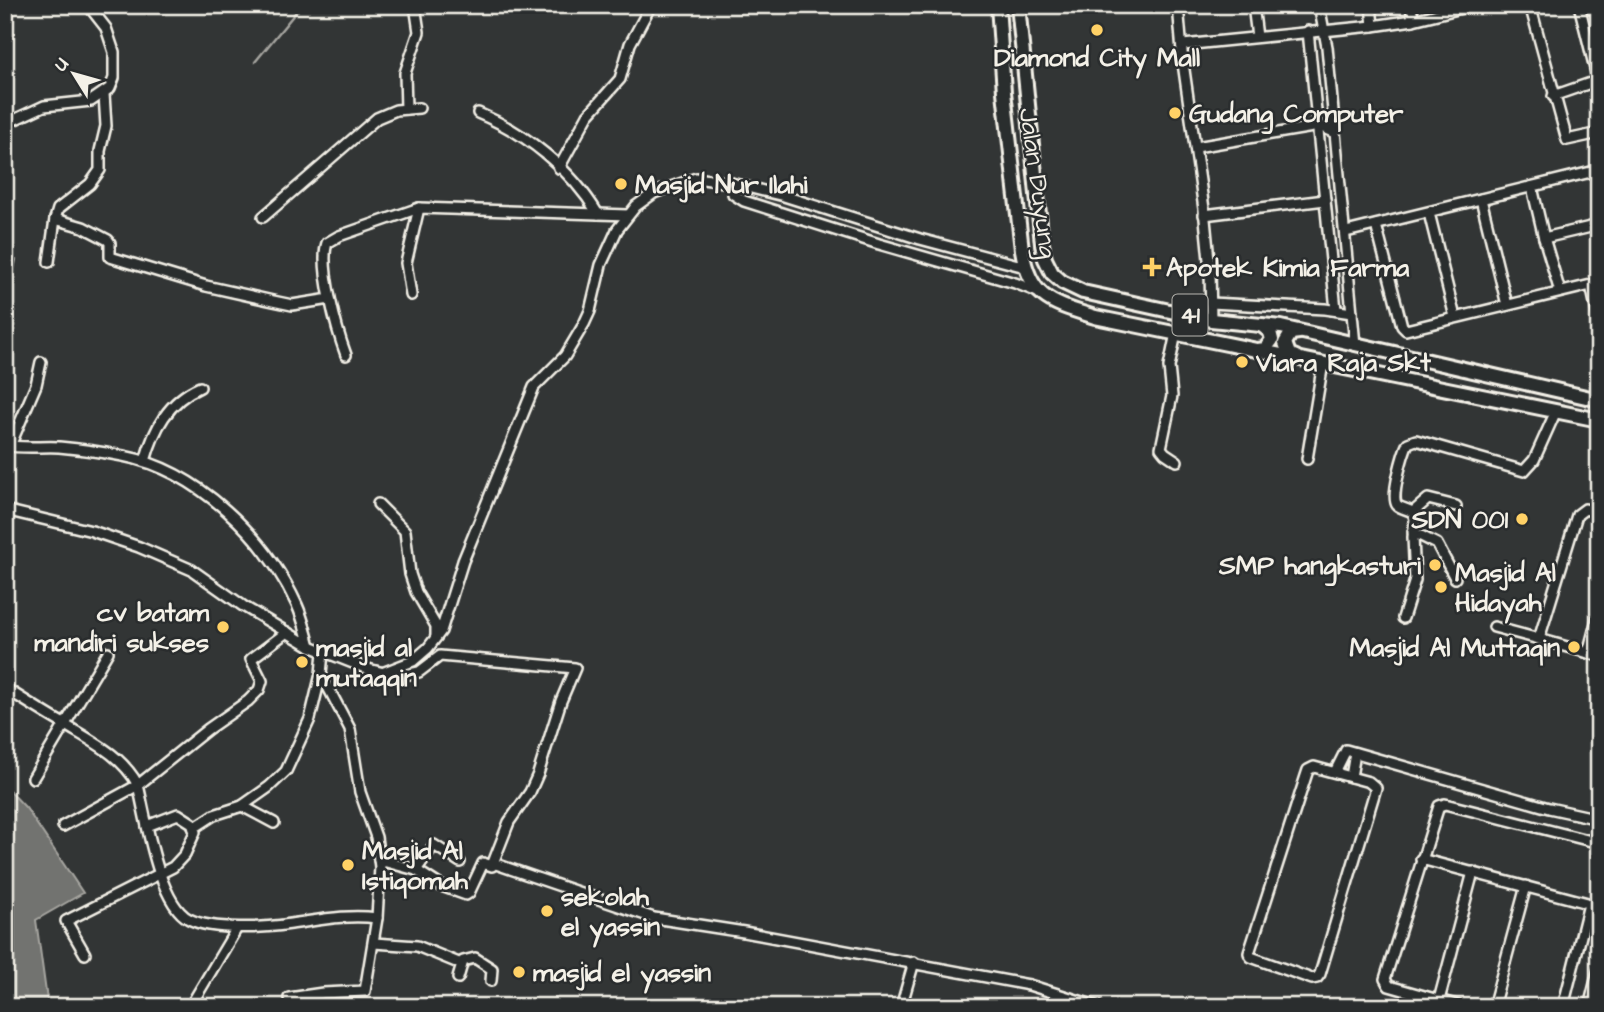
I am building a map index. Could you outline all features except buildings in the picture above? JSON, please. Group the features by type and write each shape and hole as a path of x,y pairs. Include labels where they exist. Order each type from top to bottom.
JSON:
{"highway":[{"name":"Jalan Duyung","path":"998,5 1004,92 1025,267 1038,292 1048,299 1095,317 1599,420"},
{"name":"Jalan Duyung","path":"1018,5 1042,244 1049,269 1057,279 1083,292 1211,320 1281,327 1599,400"},
{"path":"1258,350 1265,349 1272,340 1270,331 1260,325"},
{"path":"1296,357 1289,354 1284,343 1292,333 1299,332"}],"street":[{"path":"5,124 44,106 91,101 104,94 113,83 114,52 106,28 88,5"},
{"path":"406,109 405,73 419,32 415,5"},
{"path":"559,168 588,115 620,79 630,44 651,5"},
{"path":"1178,5 1183,63 1205,215 1211,320"},
{"path":"1253,5 1257,37"},
{"path":"1319,5 1346,232 1355,345"},
{"path":"1371,5 1373,26"},
{"path":"1411,5 1413,20"},
{"path":"1183,44 1373,26 1413,20 1474,5"},
{"path":"1530,5 1567,140 1599,133"},
{"path":"1553,96 1599,80 1578,5"},
{"path":"1308,31 1336,310"},
{"path":"49,262 58,209 90,184 100,170 100,151 106,127 104,94"},
{"path":"263,217 377,118 386,113 419,108"},
{"path":"478,113 515,131 559,168 582,189 598,215"},
{"path":"1196,147 1319,126 1334,132"},
{"path":"1346,232 1599,170"},
{"path":"382,673 413,661 436,639 447,617 463,561 529,400 538,382 565,356 584,324 610,243 628,215 654,193 695,177 732,183 1025,267"},
{"path":"732,183 730,188 733,194 744,201 1038,292"},
{"path":"1532,187 1560,292"},
{"path":"1481,199 1507,305"},
{"path":"1205,215 1341,201"},
{"path":"411,295 406,264 419,208"},
{"path":"346,355 336,329 325,251 327,243 339,236 419,208 628,215"},
{"path":"1429,213 1455,317"},
{"path":"55,219 83,227 110,241 110,257 175,277 292,305 330,299"},
{"path":"1376,225 1402,326 1406,330 1595,284 1599,321"},
{"path":"1544,238 1599,225"},
{"path":"1211,303 1352,313"},
{"path":"1177,333 1170,367 1172,396 1161,448 1177,461"},
{"path":"41,362 32,395 8,446 61,447 145,461 162,466 193,484 234,519 265,553 297,604 310,646"},
{"path":"1307,459 1323,363"},
{"path":"145,461 156,428 167,411 180,397 200,387"},
{"path":"1413,512 1398,506 1395,500 1406,446 1411,440 1524,471 1534,460 1556,411"},
{"path":"1413,512 1428,499 1456,506"},
{"path":"378,504 405,531 410,574 416,592 436,626 436,639"},
{"path":"1539,639 1577,514 1585,509 1599,513"},
{"path":"6,512 92,531 139,547 192,570 310,646 382,673 405,676 419,672 440,656 575,668 530,792 509,822 492,866 483,863 467,895 441,886 416,870 379,860"},
{"path":"1403,618 1415,580 1413,512"},
{"path":"1413,532 1437,544 1455,578"},
{"path":"1588,653 1599,612"},
{"path":"1494,627 1599,656"},
{"path":"63,826 138,785 256,694 261,681 251,659 287,632"},
{"path":"33,778 108,652"},
{"path":"194,828 214,815 242,806 286,771 310,719 321,674 323,652"},
{"path":"289,998 365,991 377,918 379,860 376,838 360,792 350,729 321,674"},
{"path":"5,688 117,757 132,775 138,785 159,874 186,917 198,922 237,928 340,917 377,918"},
{"path":"1335,772 1350,751"},
{"path":"1350,751 1351,777"},
{"path":"1350,751 1549,808 1599,819"},
{"path":"1314,767 1351,777 1369,782 1376,788 1320,974 1312,979 1251,957 1249,953 1308,770 1314,767"},
{"path":"1463,1007 1389,986 1385,979 1439,806 1445,804 1599,843"},
{"path":"242,806 274,823"},
{"path":"85,954 66,921 173,867 185,855 193,838 194,828 178,814 147,826"},
{"path":"416,870 434,845 460,862"},
{"path":"1421,859 1596,903 1563,1007"},
{"path":"493,863 654,918 914,962 1029,985 1099,1007"},
{"path":"1439,1000 1473,872"},
{"path":"1493,1007 1526,886"},
{"path":"194,1000 237,928"},
{"path":"374,943 417,946 461,964"},
{"path":"458,978 461,964 471,958 487,964 493,971 491,981"},
{"path":"901,1007 914,962"},
{"path":"1589,1007 1599,968"}],"shaded area":[{"path":"5,258 16,260 5,311"},
{"path":"5,786 26,808 83,893 36,920 48,1007 5,1007"}],"waterway":[{"path":"255,62 300,7 305,5"}],"place":[{"name":"Diamond City Mall","path":"1097,30"},
{"name":"Gudang Computer","path":"1175,113"},
{"name":"Masjid Nur Ilahi","path":"621,184"},
{"name":"Apotek Kimia Farma","path":"1152,267"},
{"name":"Viara Raja Skt","path":"1242,362"},
{"name":"SDN 001","path":"1522,519"},
{"name":"SMP hangkasturi","path":"1435,565"},
{"name":"Masjid Al Hidayah","path":"1441,587"},
{"name":"cv batam mandiri sukses","path":"223,627"},
{"name":"Masjid Al Muttaqin","path":"1574,647"},
{"name":"masjid al mutaqqin","path":"302,662"},
{"name":"Masjid Al Istiqomah","path":"348,865"},
{"name":"sekolah el yassin","path":"547,911"},
{"name":"masjid el yassin","path":"519,972"}]}
